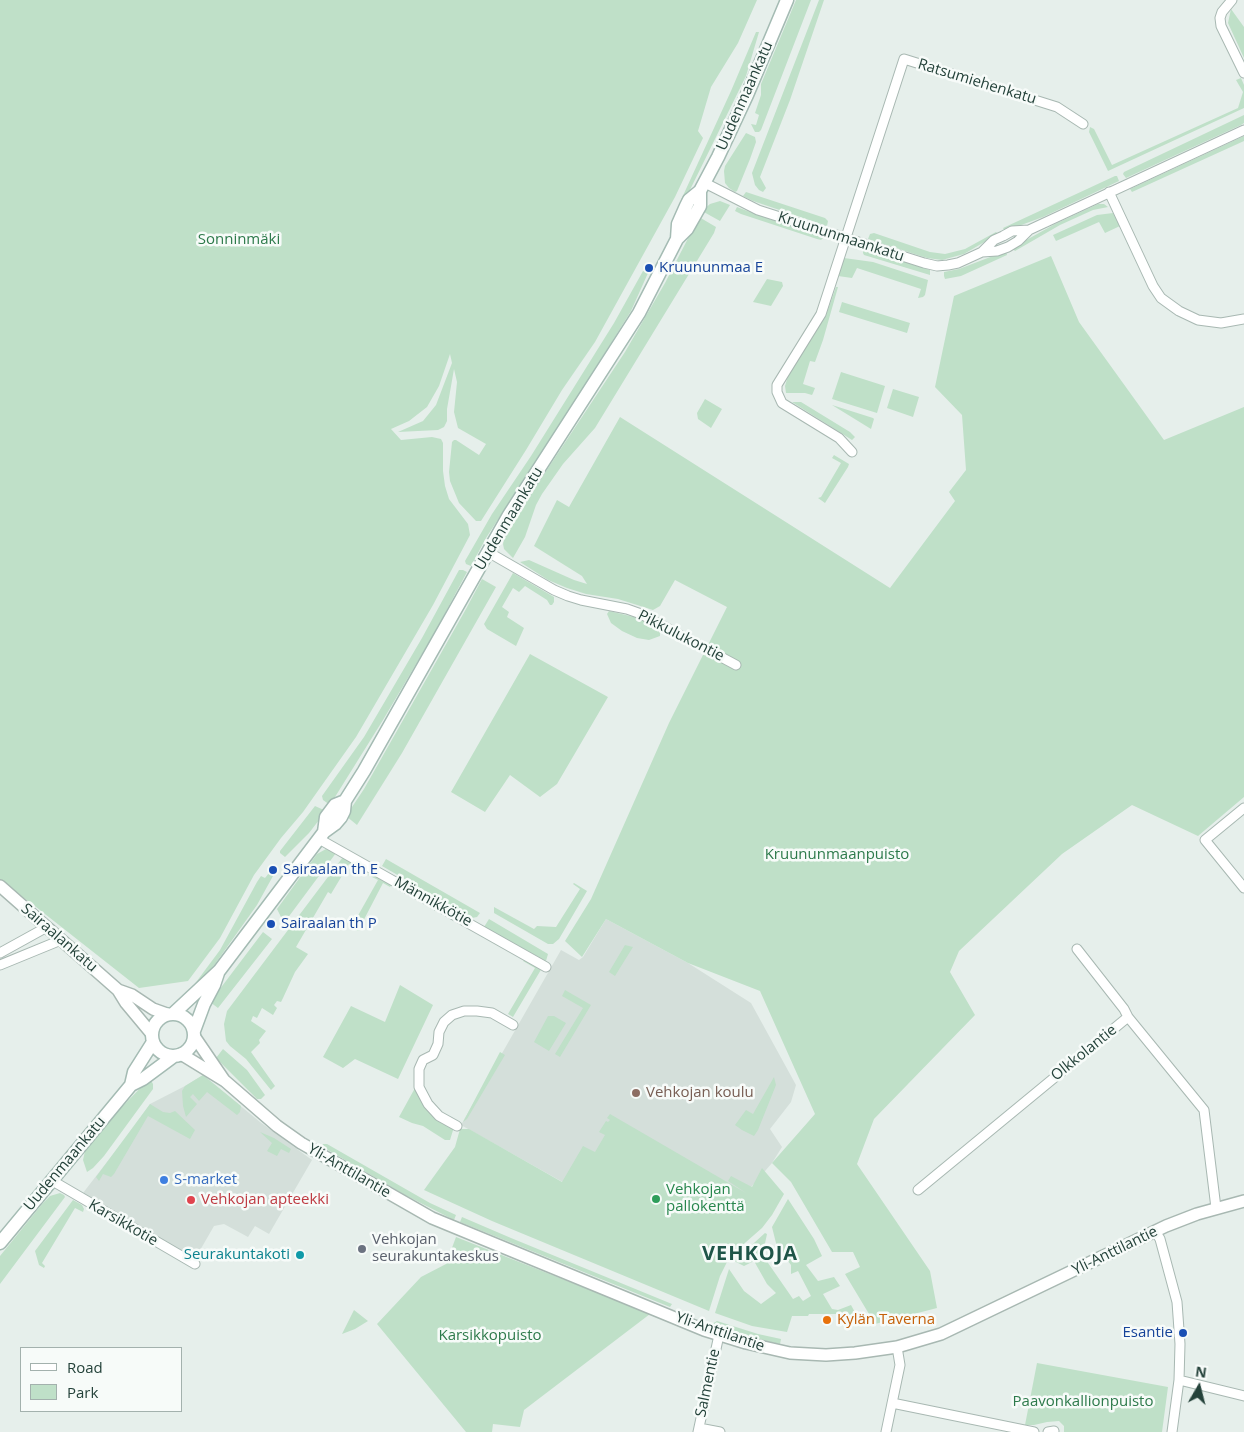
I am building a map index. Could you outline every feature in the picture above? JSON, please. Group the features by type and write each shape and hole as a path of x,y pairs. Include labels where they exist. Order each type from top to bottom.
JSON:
{"main road":[{"name":"Uudenmaankatu","path":"171,1014 219,971 322,835 326,818 335,805 345,801 364,771 514,508 639,313 677,239 678,224 686,206 689,200 702,187 747,95 787,0"},
{"name":"Uudenmaankatu","path":"194,1033 204,1004 214,986 219,971"},
{"path":"171,1014 187,1019 194,1033 190,1047 178,1055 161,1052 152,1038 156,1021 171,1014"},
{"name":"Uudenmaankatu","path":"131,1085 134,1072 152,1038"},
{"name":"Uudenmaankatu","path":"0,1243 131,1085 178,1055"}],"street":[{"path":"1230,1 1222,12 1220,18 1221,26 1244,73"},
{"name":"Ratsumiehenkatu","path":"845,238 904,59 1057,107 1083,124"},
{"name":"Kruununmaankatu","path":"702,187 758,210 937,266 958,263 982,252 998,251 1008,247 1018,241 1028,230 1244,130"},
{"path":"1109,192 1153,286 1161,298 1179,311 1198,320 1220,323 1244,319"},
{"path":"845,238 821,314 781,378 777,392 782,403 839,438 852,452"},
{"name":"Pikkulukontie","path":"488,552 554,590 581,600 627,609 641,614 736,665"},
{"path":"1244,808 1205,840 1244,888"},
{"name":"Männikkötie","path":"322,835 546,967"},
{"name":"Sairaalankatu","path":"0,886 118,990 152,1038"},
{"path":"0,953 48,928"},
{"path":"0,965 61,940"},
{"path":"1076,949 1124,1009 1128,1017"},
{"name":"Sairaalankatu","path":"118,990 132,995 153,1009 171,1014"},
{"path":"457,1126 439,1116 428,1104 420,1087 420,1069 423,1060 433,1055 438,1044 439,1032 444,1022 452,1014 464,1011 477,1011 492,1013 514,1025"},
{"name":"Olkkolantie","path":"918,1190 1128,1017 1204,1110 1216,1208"},
{"name":"Yli-Anttilantie","path":"194,1033 225,1081"},
{"name":"Yli-Anttilantie","path":"178,1055 225,1081 301,1143 432,1218 719,1335 768,1349 826,1355 855,1353 897,1347 932,1337 1155,1232 1216,1208 1244,1201"},
{"name":"Karsikkotie","path":"51,1180 195,1264"},
{"path":"1155,1232 1160,1239 1177,1302 1180,1344 1179,1380 1172,1432"},
{"name":"Salmentie","path":"698,1430 719,1335"},
{"path":"886,1432 900,1365 897,1347"},
{"path":"1179,1380 1244,1396"},
{"path":"892,1403 1034,1432"},
{"path":"698,1430 720,1432"},
{"path":"1048,1432 1054,1431"}],"shaded area":[{"name":"Vehkojan koulu","path":"606,919 688,963 751,1003 796,1085 791,1102 770,1129 782,1147 772,1163 746,1193 575,1189 461,1125 561,950 579,960 583,957"},
{"path":"203,1075 260,1122 312,1160 269,1234 255,1226 248,1237 224,1224 214,1226 195,1259 83,1193 150,1104"}],"green space":[{"name":"Sonninmäki","path":"0,0 757,0 738,43 711,87 698,131 703,138 675,197 595,342 562,390 481,521 476,521 459,503 450,481 452,442 456,440 479,455 486,444 458,428 454,412 457,382 454,369 447,409 447,421 444,427 438,430 398,432 423,421 436,405 452,363 450,354 439,386 427,407 409,421 391,429 401,440 432,437 441,439 443,443 445,486 449,499 468,524 470,535 433,605 356,737 303,812 254,875 220,938 188,981 139,988 31,903 0,882"},
{"path":"796,0 811,0 761,130 755,132 751,124 756,125 759,115 755,113 761,95 761,84"},
{"path":"819,0 824,0 790,100 760,177 766,188 763,192 755,185 752,173"},
{"path":"1231,9 1244,27 1244,58 1228,23"},
{"path":"756,32 759,32 746,76 684,202 681,200"},
{"path":"1241,78 1244,85 1244,108 1108,171 1089,132 1090,127 1094,129 1112,165 1238,108 1243,92 1236,80"},
{"path":"1244,115 1244,123 1241,125 1126,178 1123,174 1124,172"},
{"path":"746,133 755,137 756,142 735,192 725,183 724,171 725,166"},
{"path":"1244,136 1244,141 1132,192 1130,189"},
{"path":"1117,176 1119,181 1043,217 1005,231 1003,228"},
{"path":"746,192 825,218 828,221 827,226 753,201 743,196"},
{"path":"720,201 730,205 720,221 702,211 710,204"},
{"path":"1098,204 1104,204 1108,207 1093,210 1060,225 1015,251 1012,248 1055,224"},
{"path":"737,207 824,237 821,240 817,239 741,214 735,211"},
{"path":"1113,213 1120,226 1105,233 1099,222 1056,241 1053,235 1097,215"},
{"path":"699,217 716,227 714,233 595,428 563,464 542,494 536,505 525,537 513,558 504,549 503,544 517,515 625,352 665,283"},
{"path":"996,232 998,234 964,254 942,260 927,258 868,239 870,234 874,233 930,252 945,254 965,249"},
{"path":"863,249 930,270 930,275 864,255"},
{"path":"1006,251 1007,255 961,276 945,279 944,272 959,269"},
{"name":"Kruununmaanpuisto","path":"1051,256 1079,322 1164,440 1244,407 1244,797 1198,836 1132,805 1062,854 959,951 950,972 975,1015 874,1119 857,1164 930,1271 937,1308 875,1324 845,1274 860,1267 853,1252 832,1252 791,1182 772,1163 815,1114 760,991 688,963 606,919 582,957 565,941 591,899 669,723 727,607 675,580 660,606 653,610 618,599 586,594 567,588 548,580 520,562 529,560 587,584 582,576 534,546 557,500 569,507 620,417 890,588 955,501 949,492 966,470 962,415 935,387 954,296"},
{"path":"844,258 873,262 928,280 925,295 918,298 921,289 857,268 852,278 838,276"},
{"path":"643,271 648,273 631,311 486,538 471,566 466,564 465,561 492,514 531,456 614,323"},
{"path":"767,279 782,282 783,286 771,306 753,302"},
{"path":"836,287 838,287 823,340 815,362 810,361 803,384 815,388 813,393 812,395 786,393 785,386 788,376 826,315"},
{"path":"842,302 910,323 907,333 839,312"},
{"path":"841,372 885,386 877,413 832,399"},
{"path":"893,389 919,397 913,417 887,408"},
{"path":"705,399 722,409 711,428 698,419 697,413"},
{"path":"792,402 801,402 855,437 852,440"},
{"path":"832,405 873,418 871,429"},
{"path":"834,455 849,464 825,503 818,498 821,497 841,463 832,458"},
{"path":"459,570 467,572 435,632 330,805 323,800 322,796 364,737"},
{"path":"513,573 554,597 554,602 550,605 547,600 525,586 519,592 513,588 502,607 509,612 507,617 524,628 516,646 487,629 484,624"},
{"path":"482,579 496,587 402,753 357,825 346,816 364,789"},
{"path":"609,611 646,622 660,630 660,636 649,640 637,638 622,631 611,623 607,614"},
{"path":"530,654 608,697 557,784 540,797 510,775 485,812 451,792"},
{"path":"315,806 326,811 309,833 285,857 280,851"},
{"path":"326,849 336,853 284,923 277,909 317,854"},
{"path":"343,857 355,863 356,868 349,864 331,894 328,892 296,947 308,954 295,972 281,1002 277,1001 274,1005 277,1008 273,1015 262,1008 257,1018 253,1016 251,1021 266,1031 259,1040 260,1043 251,1052 275,1086 271,1090 246,1059 226,1041 224,1024 227,1011"},
{"path":"386,859 480,913 477,917 472,918 382,866"},
{"path":"269,873 273,876 257,905 215,964 202,980 191,989 220,950 261,876 265,878"},
{"path":"369,873 392,884 390,887 383,883 358,931 351,928 378,880 368,875"},
{"path":"574,883 587,891 559,939 553,944 548,944 494,913 494,907 534,929 537,926 556,927 580,889"},
{"path":"489,919 548,954 546,961 484,927"},
{"path":"263,932 272,939 218,1008 210,1002"},
{"path":"625,945 633,947 615,976 609,972"},
{"path":"525,959 542,968 513,1017 508,1014 535,968 523,961"},
{"path":"400,985 433,1005 398,1079 355,1059 343,1068 323,1057 351,1006 385,1022"},
{"path":"565,990 591,1005 560,1057 555,1054 583,1008 562,996"},
{"path":"548,1016 554,1016 566,1023 549,1051 534,1042"},
{"path":"223,1049 247,1070 265,1095 261,1099 257,1099 216,1058"},
{"path":"500,1052 505,1055 467,1119 463,1122"},
{"path":"203,1075 241,1106 240,1112 237,1115 207,1092 199,1101 193,1094 190,1097 197,1104 186,1117 182,1091 185,1086"},
{"path":"774,1077 776,1085 754,1136 735,1125 746,1110 753,1114"},
{"path":"150,1078 153,1089 104,1156 87,1172 83,1160 85,1151 119,1110"},
{"path":"415,1088 454,1127 450,1140 445,1140 423,1126 399,1117"},
{"path":"150,1104 163,1112 170,1113 175,1111 195,1130 190,1139 148,1116 114,1174 111,1177 103,1174 99,1181 96,1177"},
{"path":"610,1114 746,1193 728,1181 731,1176 752,1187 762,1168 784,1194 762,1228 730,1256 720,1276 709,1311 492,1221 424,1190 455,1147 460,1129 469,1129 562,1182 583,1146 595,1152 605,1135 599,1132 606,1121 610,1120 607,1118"},
{"path":"260,1132 291,1149 289,1153 281,1149 277,1156 267,1151 272,1143"},
{"path":"327,1144 430,1203 456,1215 454,1220 405,1195 321,1146"},
{"path":"60,1193 65,1197 0,1284 0,1256 43,1203 50,1196"},
{"path":"788,1199 814,1239 822,1256 806,1265 818,1281 834,1277 840,1286 823,1294 832,1309 838,1310 851,1305 857,1316 809,1314 808,1316 792,1316 787,1332 752,1326 715,1313 729,1269 744,1291 761,1304 776,1293 767,1284 754,1261 744,1266 734,1261 765,1233 767,1234 764,1248 766,1260 793,1299 799,1296 803,1301 811,1296 798,1271 791,1274 791,1265 777,1247 772,1227"},
{"path":"73,1200 82,1205 83,1212 75,1208 42,1263 45,1266 44,1268 39,1265 35,1251"},
{"path":"462,1217 672,1304 670,1307 460,1222"},
{"name":"Karsikkopuisto","path":"456,1237 650,1314 524,1410 520,1427 493,1424 492,1432 466,1432 377,1324 421,1277 446,1264"},
{"path":"354,1310 368,1321 342,1334"},
{"path":"717,1321 781,1339 780,1344 757,1339 712,1324"},
{"name":"Paavonkallionpuisto","path":"1037,1363 1168,1387 1162,1432 1064,1432 1064,1426 1059,1421 1025,1425"}],"place":[{"name":"Kruununmaa E","path":"649,268"},
{"name":"Sairaalan th E","path":"273,870"},
{"name":"Sairaalan th P","path":"271,924"},
{"name":"Vehkojan koulu","path":"636,1093"},
{"name":"S-market","path":"164,1180"},
{"name":"Vehkojan pallokenttä","path":"656,1199"},
{"name":"Vehkojan apteekki","path":"191,1200"},
{"name":"Vehkojan seurakuntakeskus","path":"362,1249"},
{"name":"Seurakuntakoti","path":"300,1255"},
{"name":"Kylän Taverna","path":"827,1320"},
{"name":"Esantie","path":"1183,1333"}],"district":[{"name":"VEHKOJA","path":"750,1254"}]}
